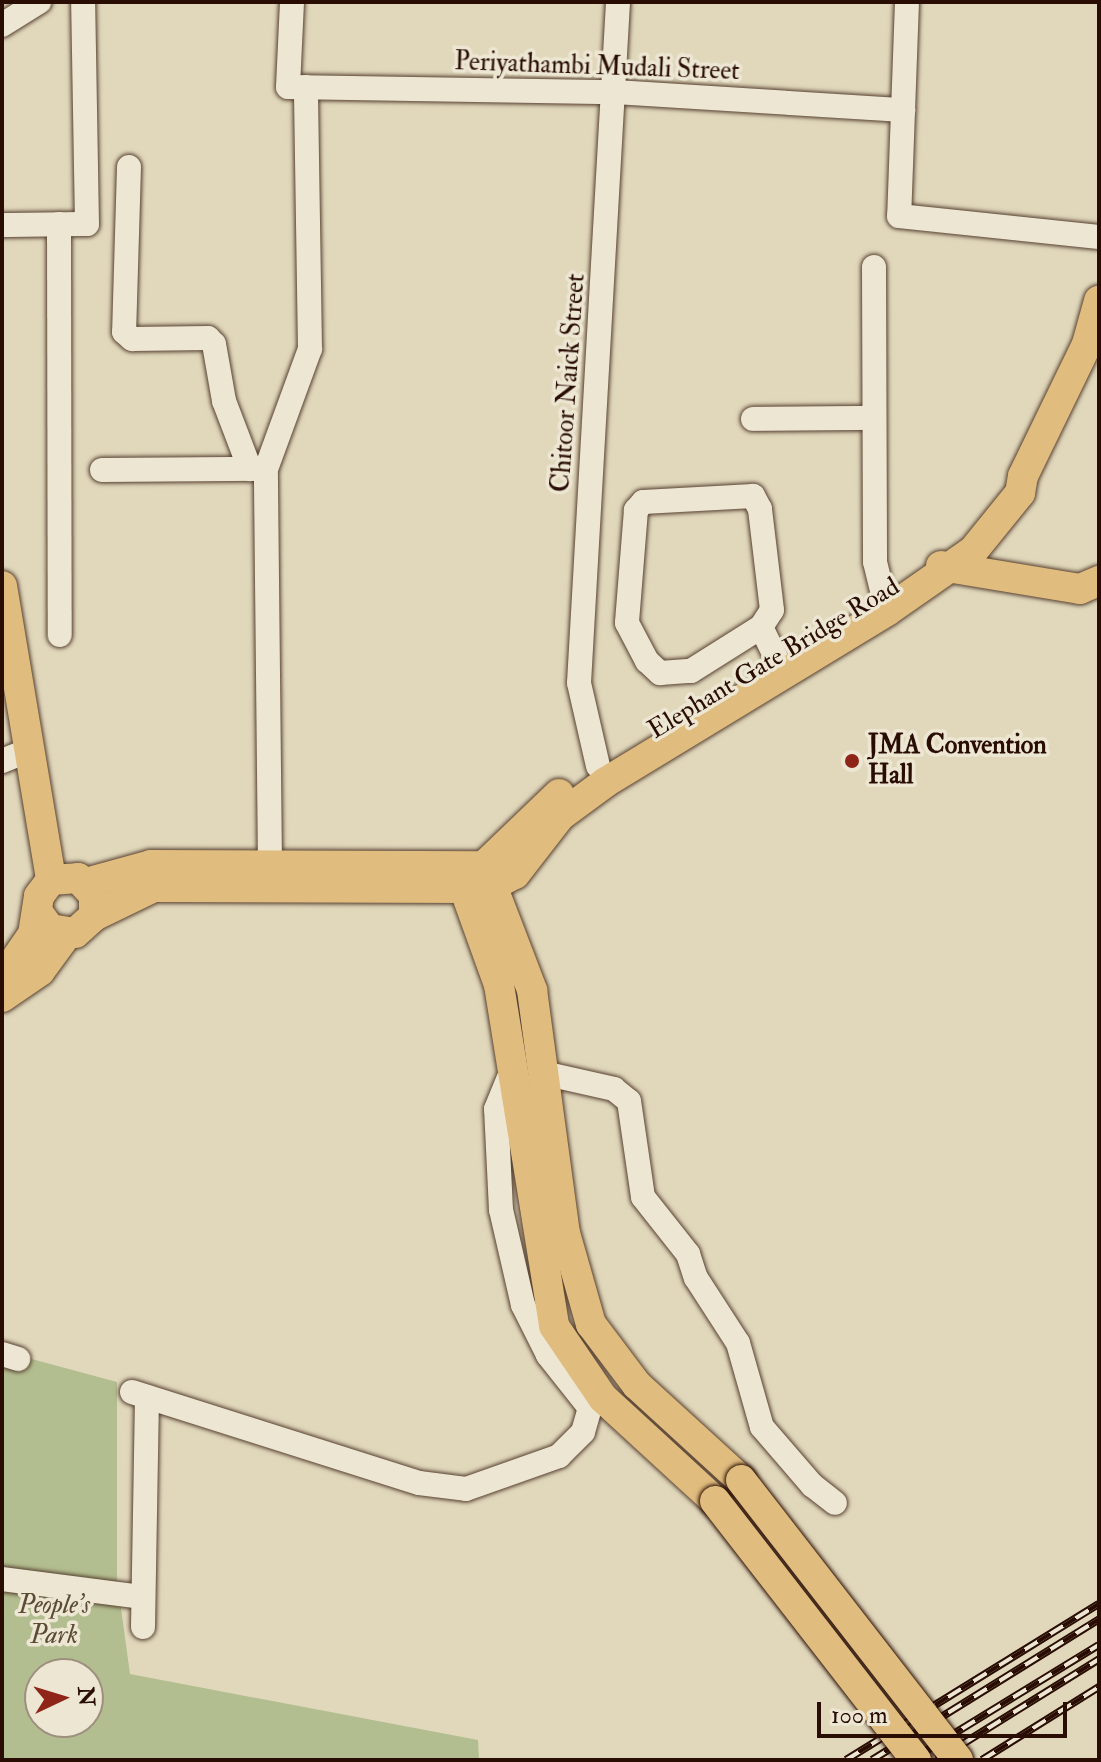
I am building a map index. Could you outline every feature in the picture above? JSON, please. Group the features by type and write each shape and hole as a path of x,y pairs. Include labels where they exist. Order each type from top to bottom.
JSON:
{"main road":[{"path":"94,916 94,895 86,883 69,876 51,880 39,896 40,915 50,929 67,934 83,929 94,916 154,887 515,874 560,816 606,782 951,558 1020,493 1023,476 1087,344 1098,308"},
{"path":"951,558 1080,589 1096,581"},
{"path":"2,586 14,756 51,880"},
{"name":"Elephant Gate Bridge Road","path":"469,878 551,800 598,766 776,658 885,602"},
{"path":"86,883 151,865 270,865 469,878"},
{"path":"469,878 480,932 499,985 512,1070 591,1324 637,1385 741,1480 958,1760"},
{"path":"469,878 532,990 543,1073 541,1170 554,1326 603,1398 715,1501 916,1760"},
{"path":"2,979 40,915"},
{"path":"2,997 40,971 67,934"}],"street":[{"path":"2,25 39,2"},
{"path":"2,225 87,224 83,2"},
{"path":"258,469 310,349 292,2"},
{"name":"Chitoor Naick Street","path":"598,766 579,683 618,2"},
{"path":"907,2 899,216 1099,237"},
{"name":"Periyathambi Mudali Street","path":"297,87 615,92 903,110"},
{"path":"129,167 124,332 132,339 208,338 214,344 224,401 258,469 270,865"},
{"path":"59,224 60,635"},
{"path":"874,267 872,418 875,562 885,602"},
{"path":"753,419 872,418"},
{"path":"102,470 258,469"},
{"path":"753,496 760,509 772,610 761,627 691,671 660,673 647,661 627,623 636,510 643,502 753,496"},
{"path":"761,627 776,658"},
{"path":"143,1627 139,1394 419,1483 466,1489 559,1456 583,1432 590,1408 548,1355 520,1292 501,1210 496,1109 512,1070"},
{"path":"543,1073 614,1089 629,1101 643,1197 688,1254 696,1278 738,1343 762,1427 812,1485 835,1503"},
{"path":"2,1579 143,1597"}],"green space":[{"name":"People's Park","path":"2,1351 117,1382 117,1579 130,1674 478,1740 479,1760 2,1760"}],"railway":[{"path":"846,1760 1099,1604"},
{"path":"872,1760 1099,1619"},
{"path":"911,1760 1099,1645"},
{"path":"937,1760 1099,1659"},
{"path":"982,1760 1099,1687"}],"place":[{"name":"JMA Convention Hall","path":"852,761"}]}
